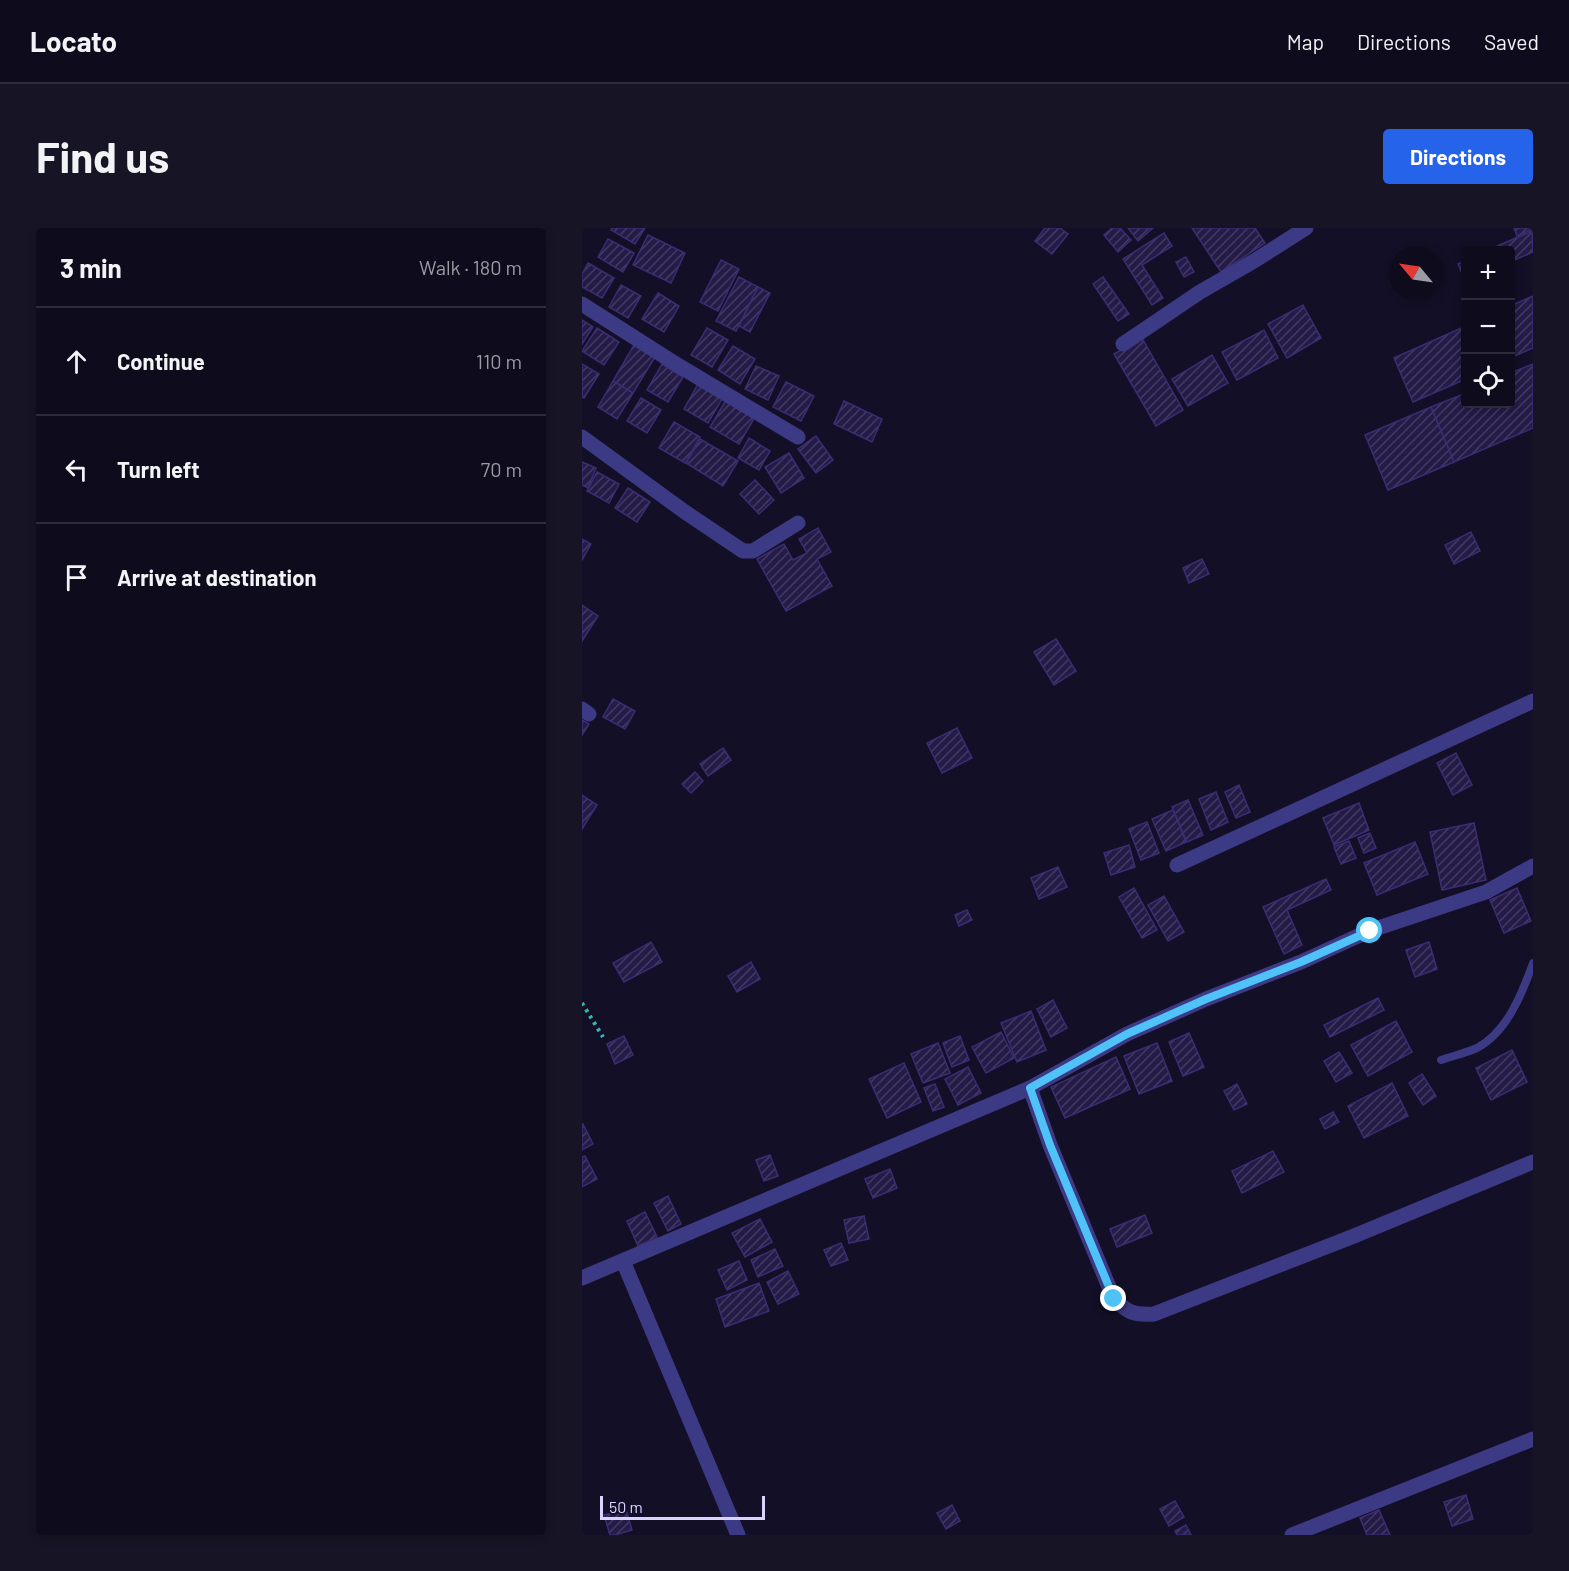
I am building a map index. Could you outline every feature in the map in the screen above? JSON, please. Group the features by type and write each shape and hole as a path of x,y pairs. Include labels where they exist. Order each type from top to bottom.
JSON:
{"street":[{"path":"1123,344 1200,292 1306,228"},
{"path":"582,303 676,364 798,437"},
{"path":"582,437 742,551 753,551 798,524"},
{"path":"1177,865 1533,701"},
{"path":"582,1278 1030,1088 1127,1034 1206,999 1301,962 1370,931 1486,892 1533,866"},
{"path":"1030,1088 1050,1145 1114,1299 1126,1311 1139,1315 1154,1314 1165,1310 1354,1236 1533,1162"},
{"path":"623,1261 738,1535"},
{"path":"1292,1535 1533,1439"}],"lane":[{"path":"1441,1059 1476,1048 1494,1036 1511,1012 1533,963"}],"path":[{"path":"582,1003 603,1037"}],"building":[{"path":"612,228 645,228 635,244 611,230"},
{"path":"1045,228 1060,228 1068,234 1052,254 1035,241"},
{"path":"1112,228 1120,228 1131,240 1118,252 1104,235"},
{"path":"1128,228 1153,228 1138,241"},
{"path":"1192,228 1255,228 1265,243 1221,272"},
{"path":"1514,228 1533,228 1533,229 1517,236"},
{"path":"1532,231 1533,252 1515,260 1515,246 1497,246"},
{"path":"1164,233 1172,246 1142,265 1163,298 1152,305 1123,259"},
{"path":"648,235 685,253 671,283 633,265"},
{"path":"608,239 634,253 623,272 598,257"},
{"path":"1186,257 1194,272 1184,277 1176,262"},
{"path":"721,260 739,269 718,311 700,302"},
{"path":"588,263 614,278 602,298 582,287 582,274"},
{"path":"739,277 758,287 736,331 716,321"},
{"path":"1103,277 1129,314 1118,321 1093,284"},
{"path":"621,285 641,296 628,318 609,307"},
{"path":"758,287 770,293 750,332 739,326"},
{"path":"658,293 679,306 664,332 642,319"},
{"path":"1533,296 1533,348 1515,356 1515,354 1515,304"},
{"path":"1303,305 1321,338 1287,358 1268,324"},
{"path":"582,320 593,327 582,344"},
{"path":"597,328 619,342 604,365 582,351"},
{"path":"707,328 728,340 712,367 691,355"},
{"path":"1461,328 1461,381 1413,402 1394,358"},
{"path":"1264,330 1278,358 1237,380 1222,352"},
{"path":"1142,338 1183,410 1156,426 1114,354"},
{"path":"634,345 655,357 633,393 613,381"},
{"path":"733,346 755,359 740,384 718,370"},
{"path":"1212,355 1228,383 1188,406 1172,379"},
{"path":"582,364 599,374 584,398 582,397"},
{"path":"662,364 683,377 668,402 647,390"},
{"path":"1533,364 1533,428 1454,462 1431,407 1461,395 1461,408 1515,408 1515,371"},
{"path":"756,366 779,376 768,400 745,389"},
{"path":"613,381 633,393 617,419 598,407"},
{"path":"786,382 814,396 801,421 773,407"},
{"path":"698,384 722,399 708,423 684,409"},
{"path":"641,398 661,410 647,433 627,421"},
{"path":"726,400 755,417 739,444 710,427"},
{"path":"844,401 882,419 872,442 834,424"},
{"path":"1431,407 1454,462 1388,490 1365,435"},
{"path":"674,422 700,437 685,463 659,448"},
{"path":"816,436 833,460 816,473 798,449"},
{"path":"749,438 770,451 759,470 738,458"},
{"path":"700,439 738,461 723,486 686,463"},
{"path":"789,453 804,478 781,493 765,467"},
{"path":"582,462 596,468 588,488 582,485"},
{"path":"597,472 619,484 609,503 587,491"},
{"path":"755,480 774,500 759,514 740,494"},
{"path":"628,488 650,502 637,522 615,508"},
{"path":"818,528 831,552 817,559 832,586 786,611 757,559 784,544 793,560 807,553 799,539"},
{"path":"1471,532 1480,551 1454,564 1445,545"},
{"path":"582,539 591,544 582,560"},
{"path":"1202,559 1209,574 1189,583 1183,568"},
{"path":"582,605 598,616 582,641"},
{"path":"1056,639 1076,671 1054,685 1034,652"},
{"path":"613,699 635,711 625,729 603,717"},
{"path":"582,720 589,724 582,735"},
{"path":"957,728 972,758 942,773 927,743"},
{"path":"723,748 731,760 708,776 700,764"},
{"path":"1456,753 1472,785 1453,795 1437,763"},
{"path":"695,772 703,781 691,793 682,784"},
{"path":"1239,785 1250,812 1236,818 1225,792"},
{"path":"1216,792 1228,822 1211,830 1199,799"},
{"path":"582,795 597,805 582,829"},
{"path":"1188,800 1203,835 1187,842 1172,807"},
{"path":"1359,803 1369,830 1334,845 1323,818"},
{"path":"1173,810 1186,842 1166,851 1152,819"},
{"path":"1147,822 1159,853 1141,860 1129,829"},
{"path":"1474,823 1486,880 1442,890 1430,832"},
{"path":"1370,833 1376,848 1364,853 1358,838"},
{"path":"1349,841 1356,858 1341,864 1334,847"},
{"path":"1415,842 1428,874 1377,895 1364,863"},
{"path":"1129,845 1135,867 1111,875 1104,853"},
{"path":"1058,867 1067,887 1039,899 1031,878"},
{"path":"1326,879 1331,890 1287,910 1302,945 1284,954 1263,907"},
{"path":"1134,888 1157,930 1142,938 1119,897"},
{"path":"1517,888 1531,921 1504,933 1490,900"},
{"path":"1164,896 1184,932 1168,941 1148,905"},
{"path":"967,910 972,920 959,926 955,915"},
{"path":"651,942 662,962 624,982 613,963"},
{"path":"1429,942 1437,969 1415,977 1406,950"},
{"path":"751,962 760,979 737,992 728,976"},
{"path":"1378,998 1384,1010 1330,1037 1324,1025"},
{"path":"1053,1000 1067,1028 1051,1037 1037,1009"},
{"path":"1031,1011 1046,1050 1017,1062 1001,1023"},
{"path":"1396,1021 1412,1052 1368,1076 1351,1045"},
{"path":"1001,1032 1014,1058 986,1073 972,1047"},
{"path":"1189,1033 1204,1067 1183,1076 1169,1042"},
{"path":"624,1036 633,1055 615,1064 607,1044"},
{"path":"960,1036 969,1060 952,1067 943,1043"},
{"path":"938,1043 950,1073 923,1083 911,1054"},
{"path":"1157,1043 1172,1081 1139,1094 1124,1056"},
{"path":"1512,1050 1527,1082 1491,1100 1476,1068"},
{"path":"1339,1052 1352,1073 1336,1082 1324,1061"},
{"path":"1116,1057 1130,1089 1065,1118 1051,1087"},
{"path":"904,1063 921,1102 887,1118 869,1079"},
{"path":"968,1067 981,1093 958,1105 945,1079"},
{"path":"1422,1074 1436,1096 1423,1105 1409,1083"},
{"path":"1392,1083 1408,1116 1364,1138 1348,1106"},
{"path":"935,1084 944,1107 933,1111 924,1088"},
{"path":"1237,1084 1247,1104 1234,1110 1224,1091"},
{"path":"1333,1112 1339,1122 1325,1129 1320,1119"},
{"path":"582,1125 593,1144 582,1150"},
{"path":"1273,1151 1284,1172 1242,1193 1232,1171"},
{"path":"770,1155 778,1176 764,1181 756,1160"},
{"path":"585,1156 597,1179 582,1187 582,1157"},
{"path":"890,1169 897,1188 873,1198 865,1179"},
{"path":"668,1196 681,1224 668,1231 654,1203"},
{"path":"645,1212 657,1237 638,1246 627,1221"},
{"path":"1145,1215 1152,1233 1117,1247 1110,1229"},
{"path":"864,1216 869,1239 849,1243 844,1220"},
{"path":"760,1219 772,1242 745,1257 732,1233"},
{"path":"841,1243 848,1260 831,1266 824,1250"},
{"path":"775,1249 783,1266 758,1277 751,1260"},
{"path":"739,1261 747,1280 727,1290 718,1270"},
{"path":"788,1271 799,1294 778,1304 767,1282"},
{"path":"759,1283 769,1311 725,1327 716,1299"},
{"path":"1466,1495 1473,1519 1452,1526 1444,1502"},
{"path":"1175,1501 1184,1517 1169,1526 1160,1509"},
{"path":"952,1505 960,1521 946,1529 937,1513"},
{"path":"626,1509 632,1530 610,1535 604,1515"},
{"path":"1379,1510 1390,1535 1367,1535 1360,1518"},
{"path":"1186,1525 1191,1535 1177,1535 1175,1531"}],"route":[{"path":"1114,1299 1050,1145 1030,1088 1127,1034 1370,931"}]}
